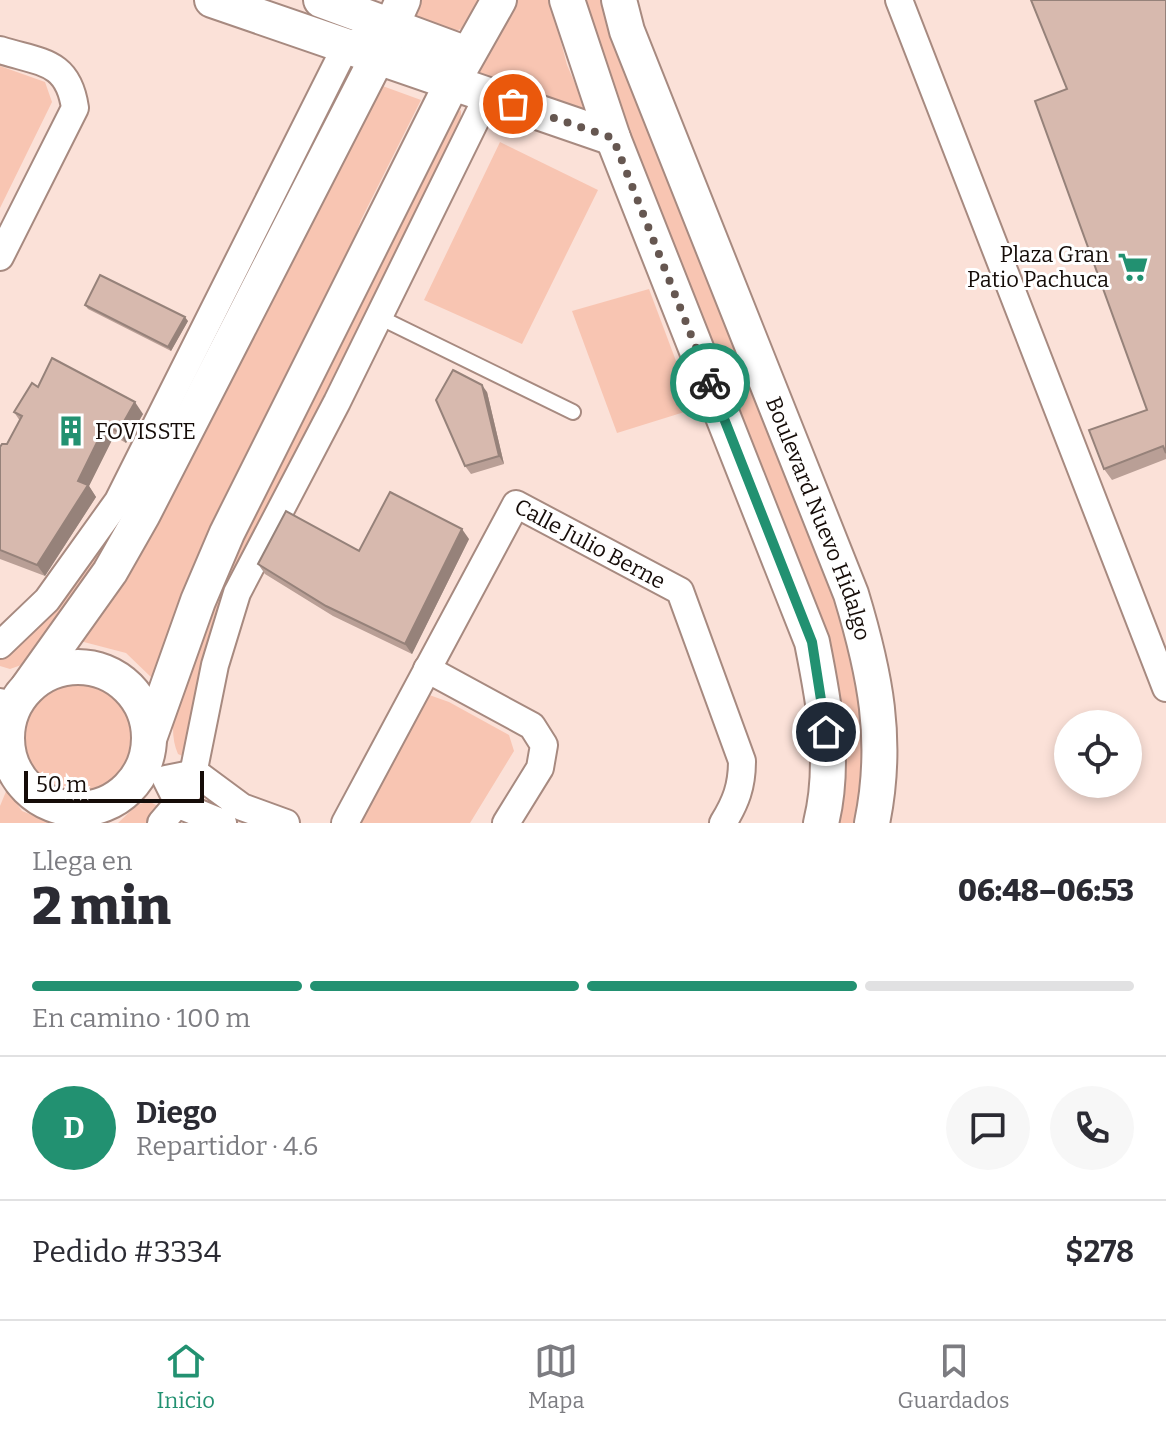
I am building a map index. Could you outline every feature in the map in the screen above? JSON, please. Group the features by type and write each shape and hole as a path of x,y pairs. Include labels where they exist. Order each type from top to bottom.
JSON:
{"street":[{"path":"212,0 451,85 613,138"},
{"path":"321,0 397,12 467,54"},
{"path":"150,736 198,601 227,533 451,85 499,0"},
{"path":"567,0 613,138 812,642 824,701 829,763 821,823"},
{"name":"Boulevard Nuevo Hidalgo","path":"619,0 627,31 851,594 873,667 880,727 878,793 872,823"},
{"path":"899,0 1166,688"},
{"path":"0,645 47,600 118,501 361,53 397,12"},
{"path":"0,50 59,69 71,86 75,108 2,249"},
{"path":"196,773 154,774 121,796 84,810 45,802 4,760 14,700 110,572 143,514 361,53"},
{"path":"170,814 196,773 215,665 237,593 379,317 488,95"},
{"name":"Calle Julio Berne","path":"345,823 516,504 680,591 742,761 742,781 735,803 723,823"},
{"path":"14,700 65,668 105,672 137,697 150,736 154,774 170,814"},
{"path":"427,669 532,726 544,745 540,768 506,823"},
{"path":"196,773 233,818"},
{"path":"100,823 121,796"},
{"path":"170,814 286,823"}],"lane":[{"path":"379,317 573,412"}],"shaded area":[{"path":"406,0 485,0 470,25 456,31 410,16"},
{"path":"513,0 550,0 567,65 590,118 472,76"},
{"path":"578,0 604,0 835,585 867,711 862,823 830,823 839,762"},
{"path":"0,66 45,82 52,102 0,208"},
{"path":"344,71 355,75 130,517 27,663 10,669 0,666 0,657 66,589 122,512"},
{"path":"377,84 421,100 361,220 329,309 153,679 126,653 80,641"},
{"path":"461,110 461,119 214,617 187,758 178,754 173,722 180,684 204,613 452,116"},
{"path":"500,142 598,190 522,344 424,300"},
{"path":"649,289 694,409 617,433 572,311"},
{"path":"79,681 100,685 118,697 130,715 134,736 130,757 118,775 100,787 79,791 58,787 40,775 28,757 24,736 28,715 40,697 58,685"},
{"path":"418,691 449,702 509,735 514,751 470,823 351,823"},
{"path":"7,789 22,811 52,823 0,823 0,806"},
{"path":"150,802 160,807 147,823 118,823 138,804"}],"building":[{"name":"Plaza Gran Patio Pachuca","path":"1031,0 1166,0 1166,453 1163,446 1104,469 1089,430 1147,410 1035,101 1067,89"},
{"path":"100,275 185,317 168,347 85,305"},
{"path":"52,358 135,402 118,432 106,424 78,481 88,485 37,565 0,550 0,447 7,444 22,416 14,412 32,383 38,387"},
{"path":"453,370 482,385 499,456 465,466 436,400"},
{"path":"390,492 462,529 405,644 326,606 258,564 286,511 359,551"}],"way so far":[{"path":"513,104 613,138 710,383"}],"place":[{"name":"Plaza Gran Patio Pachuca","path":"1133,267"},
{"name":"FOVISSTE","path":"71,431"}],"route":[{"path":"710,383 812,642 824,701 826,732"}]}
